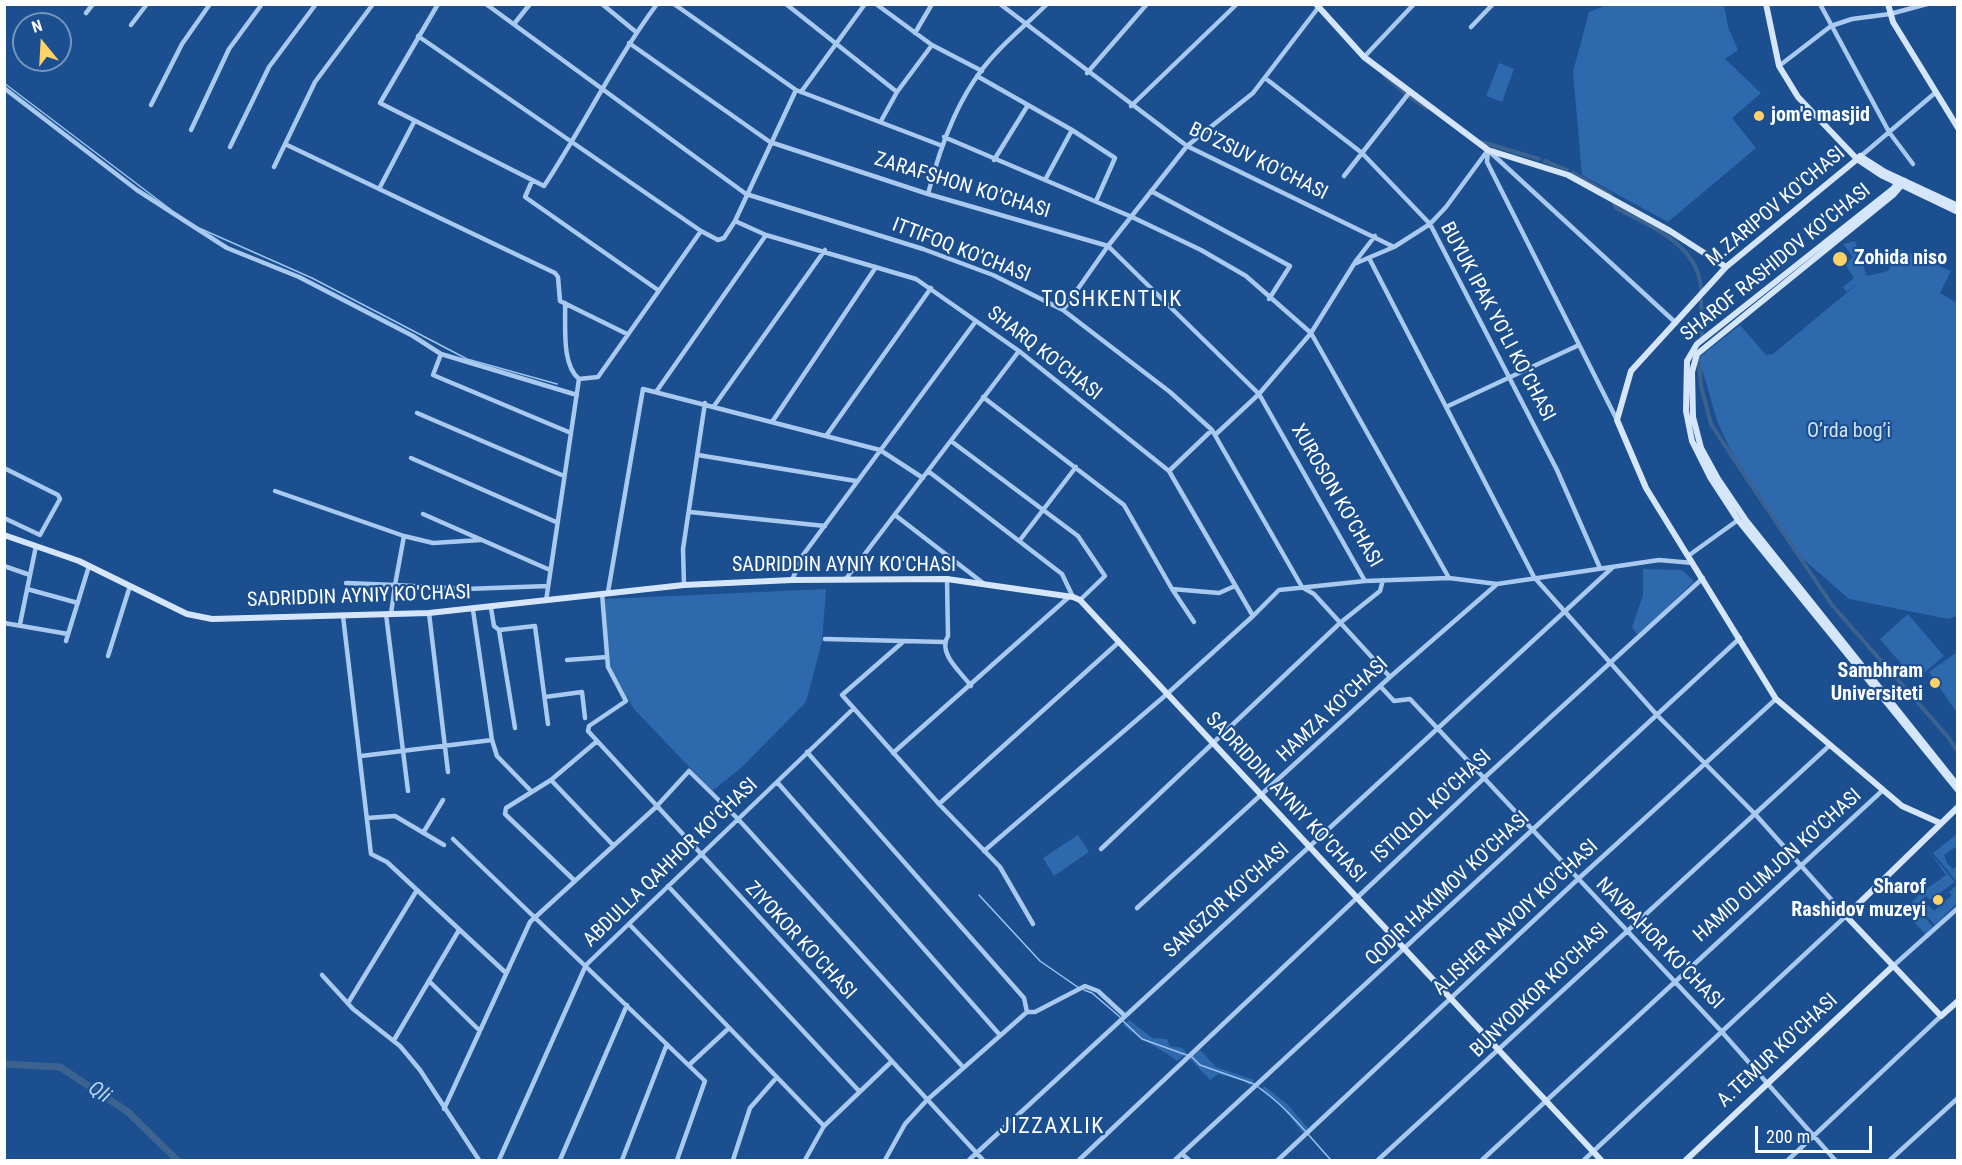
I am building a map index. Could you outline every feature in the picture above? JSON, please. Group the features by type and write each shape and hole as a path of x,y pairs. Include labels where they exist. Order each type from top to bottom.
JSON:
{"street":[{"path":"86,13 93,4"},
{"path":"131,25 147,4"},
{"path":"151,105 182,44 210,4"},
{"path":"191,130 229,49 262,4"},
{"path":"230,147 269,67 316,4"},
{"path":"274,167 315,82 373,4"},
{"path":"438,4 380,100 382,105 544,186 573,143 601,89 629,43 657,4"},
{"name":"ITTIFOQ KO'CHASI","path":"486,4 746,194 923,249 993,275 1063,310 1170,392 1212,430 1302,587 1314,594 1389,677"},
{"path":"514,24 530,4"},
{"path":"602,4 636,32"},
{"path":"674,4 798,91 940,145"},
{"path":"786,4 897,93"},
{"path":"418,36 701,231 722,240 735,221 770,142 798,91 865,4"},
{"path":"876,4 932,45 982,71"},
{"path":"915,33 932,4"},
{"name":"BO'ZSUV KO'CHASI","path":"1000,4 1025,26 1187,146 1394,247"},
{"path":"928,194 940,145 977,76 1047,4"},
{"path":"1087,73 1147,4"},
{"path":"1131,106 1237,4"},
{"path":"1364,57 1414,4"},
{"path":"1471,27 1493,4"},
{"path":"1766,4 1779,66 1794,92 1858,157 1899,184 1958,212"},
{"path":"1820,4 1890,132 1913,164"},
{"path":"1888,4 1890,14 1935,93 1958,128"},
{"path":"1779,66 1830,26 1852,19 1890,14 1927,4"},
{"path":"1063,310 1108,246 1187,146 1253,93 1319,5 1364,57 1409,93 1488,150 1676,323"},
{"name":"ZARAFSHON KO'CHASI","path":"629,43 770,142 928,194 1108,246 1259,394"},
{"path":"881,121 897,93 932,45"},
{"path":"977,76 1072,130 1114,158 1096,201"},
{"name":"BUYUK IPAK YO'LI KO'CHASI","path":"1265,78 1362,153 1430,224 1557,471 1600,568"},
{"path":"4,88 137,190 226,248 298,277 413,336 441,354 577,396"},
{"path":"1344,176 1409,93"},
{"path":"1858,157 1935,93"},
{"path":"994,160 1028,105"},
{"path":"380,189 414,122"},
{"path":"1046,180 1072,130"},
{"path":"944,137 1096,201 1201,250 1237,271 1311,333 1449,578"},
{"path":"285,144 555,273 558,277 560,300 627,334"},
{"path":"1354,264 1394,247 1430,224 1488,150"},
{"path":"1488,150 1568,175 1671,231 1725,267"},
{"path":"1488,150 1487,162 1617,420 1646,488 1776,699 1902,806 1940,823"},
{"name":"M.ZARIPOV KO'CHASI","path":"1617,420 1631,371 1725,267 1858,157"},
{"path":"532,181 525,198 658,290"},
{"path":"1899,184 1958,206"},
{"name":"SHAROF RASHIDOV KO'CHASI","path":"1899,184 1689,353 1686,411 1688,427 1697,454 1741,519 1958,788"},
{"path":"1151,191 1290,266 1269,299"},
{"name":"SHARQ KO'CHASI","path":"735,221 766,235 825,250 916,279 1019,351 1169,471 1254,616"},
{"path":"565,303 568,363 573,374 579,379 598,377 701,231"},
{"path":"656,392 766,235"},
{"path":"1215,435 1259,394 1311,333 1354,264 1375,236"},
{"path":"714,406 825,250"},
{"path":"1369,258 1534,577 1656,714 1755,813 1846,916 1941,1017"},
{"path":"772,422 876,267"},
{"path":"826,436 931,288"},
{"path":"792,580 798,564 856,481 976,321"},
{"path":"1446,407 1509,375 1579,345"},
{"path":"845,580 1019,351"},
{"path":"441,354 433,375 571,433"},
{"path":"546,602 556,522 579,379"},
{"path":"575,881 505,814 506,808 551,780 596,742 588,731 589,726 626,701 608,667 605,592 644,389 880,450 923,478"},
{"name":"XUROSON KO'CHASI","path":"1259,394 1365,581 1449,578 1497,584 1659,560 1693,563"},
{"path":"983,397 1124,505 1172,589 1194,622"},
{"path":"684,585 683,549 705,403"},
{"path":"417,413 564,476"},
{"path":"1169,471 1212,430"},
{"path":"893,753 1075,598 1105,576 1078,536 951,441"},
{"path":"698,455 856,481"},
{"path":"411,458 556,522"},
{"path":"1020,540 1077,467"},
{"path":"4,468 60,497 42,533 29,531 4,518"},
{"path":"928,471 1062,574 1075,598"},
{"path":"275,491 404,536 432,543 481,540"},
{"path":"690,512 825,525"},
{"path":"423,514 550,570"},
{"path":"895,515 986,585"},
{"path":"1688,556 1741,519"},
{"path":"23,542 29,531"},
{"name":"SADRIDDIN AYNIY KO'CHASI","path":"4,535 89,566 187,614 212,619 429,613 546,602 605,592 684,585 792,580 947,579 1075,598 1119,642 1601,1161"},
{"path":"404,536 388,614 408,791"},
{"path":"20,624 36,546"},
{"path":"4,566 30,575"},
{"path":"66,641 89,566"},
{"name":"SANGZOR KO'CHASI","path":"969,1161 975,1152 1613,567"},
{"name":"ISTIQLOL KO'CHASI","path":"1079,1161 1484,778 1703,578"},
{"path":"947,579 948,636 944,642 944,651 971,686"},
{"path":"1101,849 1214,745 1340,623 1380,591 1383,580"},
{"path":"984,851 1167,694 1254,616 1279,590 1365,581"},
{"path":"346,583 466,589 548,586"},
{"name":"HAMZA KO'CHASI","path":"1137,908 1262,796 1389,677 1497,584"},
{"path":"108,656 130,586"},
{"path":"1172,589 1219,593 1235,586"},
{"path":"27,589 78,603"},
{"path":"491,608 494,626 499,630 515,728"},
{"path":"473,610 492,740 497,756 532,792"},
{"path":"429,613 448,772"},
{"path":"343,616 371,854 387,862 506,973"},
{"path":"4,623 68,634"},
{"path":"499,630 535,626 548,724"},
{"name":"QODIR HAKIMOV KO'CHASI","path":"1175,1161 1740,638"},
{"path":"825,639 944,642"},
{"path":"904,641 842,695 939,804 1000,867 1033,924"},
{"path":"939,804 1119,642"},
{"path":"567,660 607,657"},
{"name":"NAVBAHOR KO'CHASI","path":"1380,686 1394,700 1410,699 1532,832 1722,1032 1835,1161"},
{"path":"545,697 582,692 585,718"},
{"name":"ALISHER NAVOIY KO'CHASI","path":"1278,1161 1577,880 1776,699"},
{"name":"ABDULLA QAHHOR KO'CHASI","path":"499,1161 586,965 854,709"},
{"path":"361,756 445,748 492,740"},
{"name":"ZIYOKOR KO'CHASI","path":"596,742 983,1161"},
{"name":"BUNYODKOR KO'CHASI","path":"1378,1161 1498,1052 1625,931 1830,746"},
{"path":"807,752 1024,998 1027,1012"},
{"path":"444,1109 530,922 656,807 689,771 738,819 963,1067"},
{"path":"551,780 613,845"},
{"path":"777,782 999,1034"},
{"name":"HAMID OLIMJON KO'CHASI","path":"1482,1161 1883,790"},
{"path":"423,832 443,800"},
{"path":"1584,1161 1846,916 1958,807"},
{"path":"368,818 395,816 444,845"},
{"path":"453,839 705,1081 677,1161"},
{"path":"668,886 859,1090"},
{"path":"348,1004 417,890"},
{"path":"1893,966 1958,908"},
{"path":"629,924 824,1126"},
{"path":"394,1040 459,930"},
{"name":"A.TEMUR KO'CHASI","path":"1686,1161 1893,966"},
{"path":"322,975 348,1004 394,1040 420,1070 479,1161"},
{"path":"429,981 480,1031"},
{"path":"885,1161 905,1124 927,1100 999,1034 1027,1012 1035,1012 1085,986 1098,991 1124,1015"},
{"path":"1788,1161 1958,1001"},
{"path":"560,1161 627,1005"},
{"path":"689,1065 729,1028"},
{"path":"622,1161 668,1044"},
{"path":"805,1161 824,1126 859,1090 891,1062"},
{"path":"734,1161 750,1108 777,1077"},
{"path":"1890,1161 1958,1098"},
{"path":"1182,1154 1189,1161"}],"green space":[{"path":"1607,5 1724,5 1728,27 1738,50 1725,59 1761,93 1732,118 1756,148 1668,222 1582,175 1573,72 1589,12"},
{"path":"1499,63 1514,69 1502,102 1486,96"},
{"name":"O’rda bog’i","path":"1855,241 1867,276 1888,271 1898,248 1951,271 1940,293 1957,303 1957,616 1948,619 1849,599 1802,558 1757,493 1727,443 1697,359 1740,325 1766,355 1773,354 1861,281 1846,292 1843,287 1854,278 1845,264 1853,257 1843,244"},
{"path":"1643,569 1682,570 1694,581 1643,632 1637,634 1632,627 1643,595"},
{"path":"826,589 822,642 806,702 741,768 712,791 634,709 609,666 605,599"},
{"path":"1908,614 1944,656 1915,680 1880,639"},
{"path":"1957,652 1957,713 1929,672"},
{"path":"1957,834 1957,846 1944,855 1947,863 1953,869 1957,866 1957,882 1933,853"},
{"path":"1078,835 1089,852 1054,876 1043,858"},
{"path":"1927,849 1955,882 1930,900 1926,896 1912,913 1915,916 1920,912 1933,927 1925,934 1904,910 1922,892 1946,875"},
{"path":"1957,885 1957,903 1935,925 1922,911 1928,905 1934,911 1952,895 1949,892"},
{"path":"1129,1020 1152,1038 1167,1039 1170,1046 1182,1048 1187,1053 1177,1061 1123,1025"},
{"path":"1199,1049 1216,1067 1254,1080 1250,1086 1245,1081 1218,1074 1210,1080 1190,1059"},
{"path":"1264,1086 1287,1104 1308,1128 1303,1133 1282,1107 1260,1090"}],"waterway":[{"path":"1385,76 1405,93"},
{"path":"4,83 170,209"},
{"path":"1410,97 1427,108"},
{"path":"1482,142 1539,159"},
{"path":"1545,161 1567,170"},
{"path":"1573,173 1611,195"},
{"path":"1614,204 1616,208 1658,231 1683,250 1693,262 1699,276 1701,292"},
{"path":"199,228 312,278 467,359 557,384"},
{"path":"1701,300 1702,340"},
{"path":"1699,364 1701,386 1711,424 1747,479 1832,605 1948,737 1958,752"},
{"path":"979,895 1040,961 1079,988"},
{"path":"1084,990 1092,993 1120,1017"},
{"path":"1123,1021 1142,1039 1192,1057 1200,1065 1254,1084"},
{"name":"Qli","path":"4,1064 60,1067 128,1112 177,1160"},
{"path":"1258,1087 1288,1112 1331,1160"}],"place":[{"name":"jom'e masjid","path":"1759,116"},
{"name":"Zohida niso","path":"1840,259"},
{"name":"Sambhram Universiteti","path":"1935,683"},
{"name":"Sharof Rashidov muzeyi","path":"1938,900"}],"district":[{"name":"TOSHKENTLIK","path":"1112,300"},
{"name":"JIZZAXLIK","path":"1052,1127"}]}
